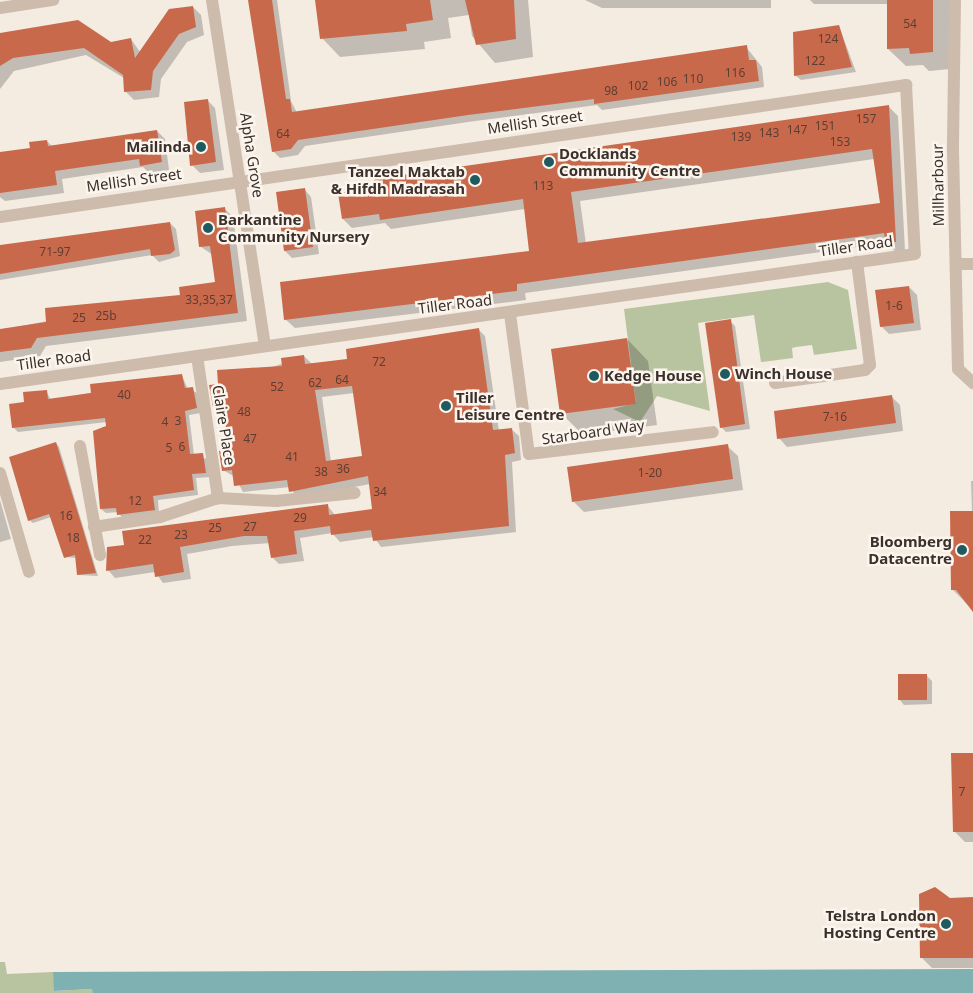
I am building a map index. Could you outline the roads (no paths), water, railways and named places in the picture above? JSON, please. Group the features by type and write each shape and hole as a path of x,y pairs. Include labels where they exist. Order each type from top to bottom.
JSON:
{"street":[{"path":"0,8 53,0"},
{"name":"Alpha Grove","path":"212,0 265,345"},
{"name":"Millharbour","path":"955,0 958,369 973,383"},
{"name":"Mellish Street","path":"0,217 906,84 914,254"},
{"name":"Tiller Road","path":"0,384 265,345 510,314 914,254"},
{"path":"775,383 865,370 870,365 857,262"},
{"path":"956,264 973,264"},
{"name":"Starboard Way","path":"510,314 529,454 713,432"},
{"name":"Claire Place","path":"197,356 218,498"},
{"path":"80,446 100,555"},
{"path":"0,473 30,572"},
{"path":"94,527 160,517 218,498 276,501 355,493"}],"water":[{"path":"973,969 973,993 93,993 92,989 54,991 53,972"}],"place":[{"name":"Mailinda","path":"201,147"},
{"name":"Docklands Community Centre","path":"549,162"},
{"name":"Tanzeel Maktab & Hifdh Madrasah","path":"475,180"},
{"name":"Barkantine Community Nursery","path":"208,228"},
{"name":"Winch House","path":"725,374"},
{"name":"Kedge House","path":"594,376"},
{"name":"Tiller Leisure Centre","path":"446,406"},
{"name":"Bloomberg Datacentre","path":"962,550"},
{"name":"Telstra London Hosting Centre","path":"946,924"}]}
